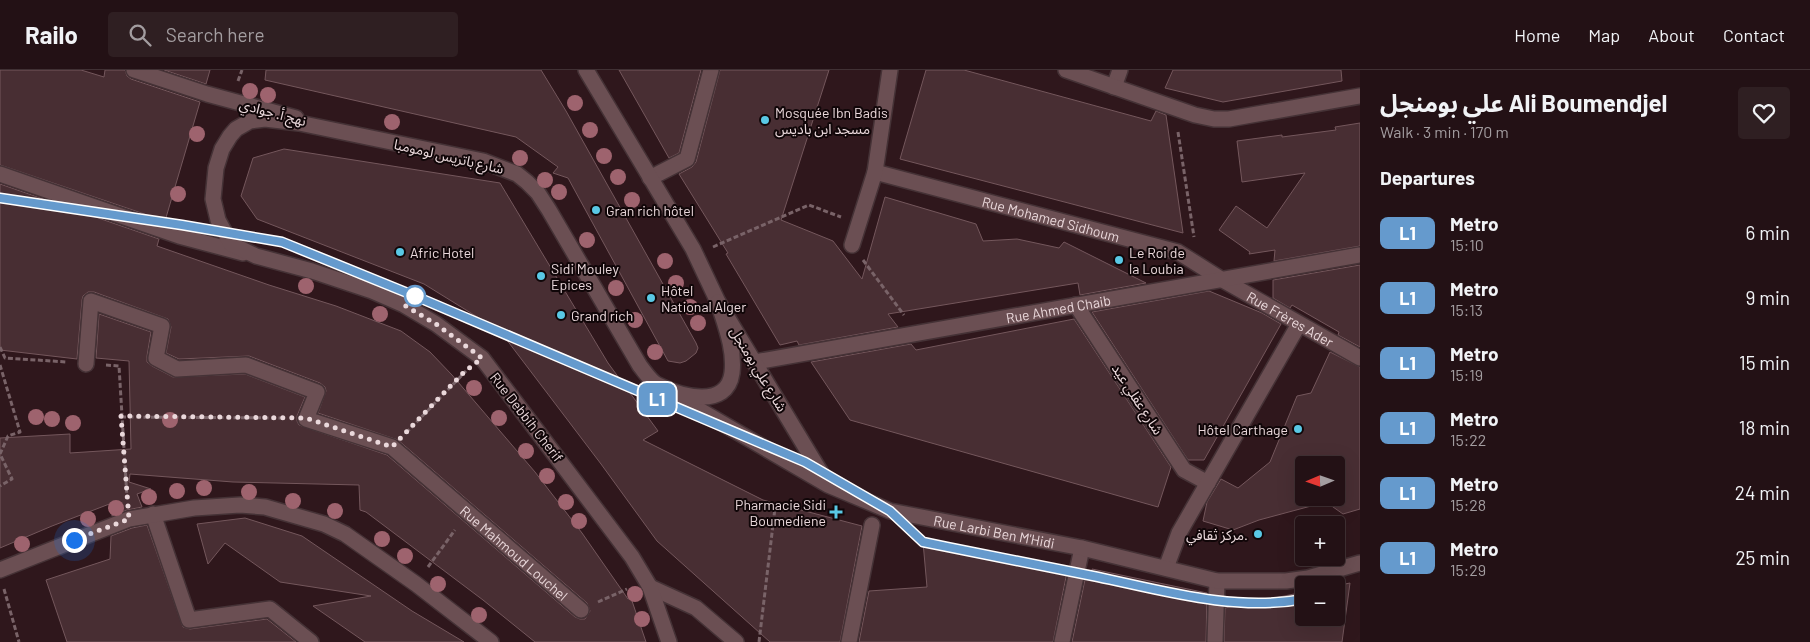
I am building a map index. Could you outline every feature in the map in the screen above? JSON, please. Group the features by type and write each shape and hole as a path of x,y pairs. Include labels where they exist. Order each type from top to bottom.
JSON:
{"street":[{"name":"نهج أ. جوادي","path":"134,70 207,94 414,147"},
{"name":"شارع علي بومنجل","path":"586,70 693,249 718,302 828,485"},
{"path":"650,178 687,159 711,70"},
{"path":"852,245 875,172 890,70"},
{"path":"1066,70 1195,116 1214,119 1229,119 1360,96"},
{"path":"1114,87 1120,70"},
{"name":"شارع باتريس لومومبا","path":"265,119 299,123 483,162 508,170 527,182 549,210 640,366 656,385"},
{"name":"Rue Debbih Cherif","path":"265,119 250,121 236,129 222,150 216,168 213,199 218,220 231,244 256,256 312,271 372,291 404,305 436,324 482,358 632,557 650,587 669,642"},
{"name":"Rue Mohamed Sidhoum","path":"875,172 1178,252 1221,279"},
{"path":"0,174 179,236 256,256"},
{"name":"Rue Ahmed Chaib","path":"755,362 1360,255"},
{"name":"Rue Frères Ader","path":"1221,279 1360,358"},
{"path":"86,364 91,301 162,326 156,358 177,369 246,365 317,392 306,418 392,447"},
{"path":"656,385 702,398 712,397 724,389 732,374 732,350 718,302"},
{"name":"شارع عقلي عيد","path":"1076,305 1184,470 1208,483"},
{"path":"1166,568 1180,533 1300,324"},
{"name":"Rue Larbi Ben M'Hidi","path":"656,385 828,485 890,511 1082,548 1218,581 1286,581 1308,578 1360,563"},
{"name":"Rue Mahmoud Louchel","path":"392,447 581,610"},
{"path":"1,576 129,519 186,508 240,504 265,507 324,524 345,534 416,584 491,642"},
{"path":"153,514 189,620 270,609 311,642"},
{"path":"849,642 872,525"},
{"path":"1062,642 1082,548"},
{"path":"1215,642 1218,581"},
{"path":"650,587 696,608 736,642"}],"path":[{"path":"1178,130 1195,238 1178,252"},
{"path":"710,248 809,205 859,224"},
{"path":"852,245 918,333"},
{"path":"0,347 2,359 119,366 129,519"},
{"path":"392,447 464,372 482,358"},
{"path":"0,365 20,432 8,436 0,454 12,479 0,486"},
{"path":"121,416 306,418"},
{"path":"759,642 775,508"},
{"path":"416,584 467,513"},
{"path":"1,576 20,642"},
{"name":"Rue Mahmoud Louchel","path":"581,610 626,590 650,587"}],"building":[{"path":"0,70 81,70 104,77 105,70 125,70 127,76 131,79 200,102 165,221 0,165"},
{"path":"164,70 210,70 206,84"},
{"path":"266,70 541,70 696,343 698,348 696,353 680,363 668,361 568,178 553,173 558,167 516,137 265,80"},
{"path":"619,70 701,70 679,153 669,158"},
{"path":"720,70 829,70 781,220 833,241 862,279 885,197 976,224 983,241 1017,239 1059,248 1064,242 1146,283 1080,295 1078,283 888,314 898,327 799,345 797,341 780,345 726,254 728,253 679,174 692,167 696,162"},
{"path":"926,70 964,70 1151,121 1156,111 1166,115 1183,233 900,159"},
{"path":"1173,70 1341,70 1342,81 1223,102 1165,88"},
{"path":"1360,123 1360,246 1274,261 1275,250 1249,254 1250,252 1219,230 1236,206 1267,228 1305,173 1242,182 1237,141 1336,130 1335,127"},
{"path":"284,149 500,183 608,363 658,431 643,440 763,500 862,526 840,642 770,642 657,541 500,331 424,284 257,219 241,196 253,158"},
{"path":"0,184 159,239 157,246 336,306 401,331 430,352 452,375 535,472 582,533 628,599 631,598 646,642 535,642 483,600 366,512 360,510 359,485 233,482 130,474 129,482 151,489 137,494 142,507 112,516 112,503 0,548 0,438 70,434 70,453 131,449 129,361 96,358 99,314 151,332 147,362 173,377 245,374 305,397 297,416 299,425 387,455 575,617 585,619 590,611 587,603 398,440 318,413 326,391 325,387 320,383 249,356 179,359 166,353 171,327 168,319 94,292 88,292 83,296 77,359 0,350"},
{"path":"1360,265 1360,347 1338,335 1339,332 1292,305 1290,308 1273,298 1273,280"},
{"path":"1209,291 1262,313 1281,324 1204,460 1188,460 1092,312"},
{"path":"1074,319 1171,467 1158,507 850,420 811,362 911,344 916,350"},
{"path":"1330,352 1360,367 1360,509 1343,514 1332,506 1345,506 1345,456 1295,456 1295,506 1311,506 1259,520 1233,530 1203,521 1207,502 1221,479 1238,488 1270,462 1297,396 1311,393"},
{"path":"245,518 302,536 412,611 464,642 365,642 313,606 371,596 280,582 225,543 208,564 197,524"},
{"path":"147,525 183,627 190,629 267,619 296,642 67,642 46,580 110,559 111,536 132,528"},
{"path":"923,542 1068,567 1053,642 859,642 869,591 927,587"},
{"path":"1092,569 1207,593 1206,642 1072,642 1087,570 1092,571"},
{"path":"1350,583 1345,620 1345,584"},
{"path":"1295,594 1295,626 1344,626 1342,642 1224,642 1225,608"}],"metro line":[{"name":"L1","path":"0,198 282,242 415,296 805,462 890,511 923,542 1190,596 1248,603 1295,601"}],"place":[{"name":"Mosquée Ibn Badis مسجد ابن باديس","path":"765,120"},
{"name":"Gran rich hôtel","path":"596,210"},
{"name":"Afric Hotel","path":"400,252"},
{"name":"Le Roi de la Loubia","path":"1119,260"},
{"name":"Sidi Mouley Epices","path":"541,276"},
{"name":"Hôtel National Alger","path":"651,298"},
{"name":"Grand rich","path":"561,315"},
{"name":"Hôtel Carthage","path":"1298,429"},
{"name":"Pharmacie Sidi Boumediene","path":"836,512"},
{"name":"مركز ثقافي.","path":"1258,534"}],"route":[{"path":"74,540 129,519 121,416 306,418 392,447 464,372 482,358 436,324 404,305 415,296"}]}
